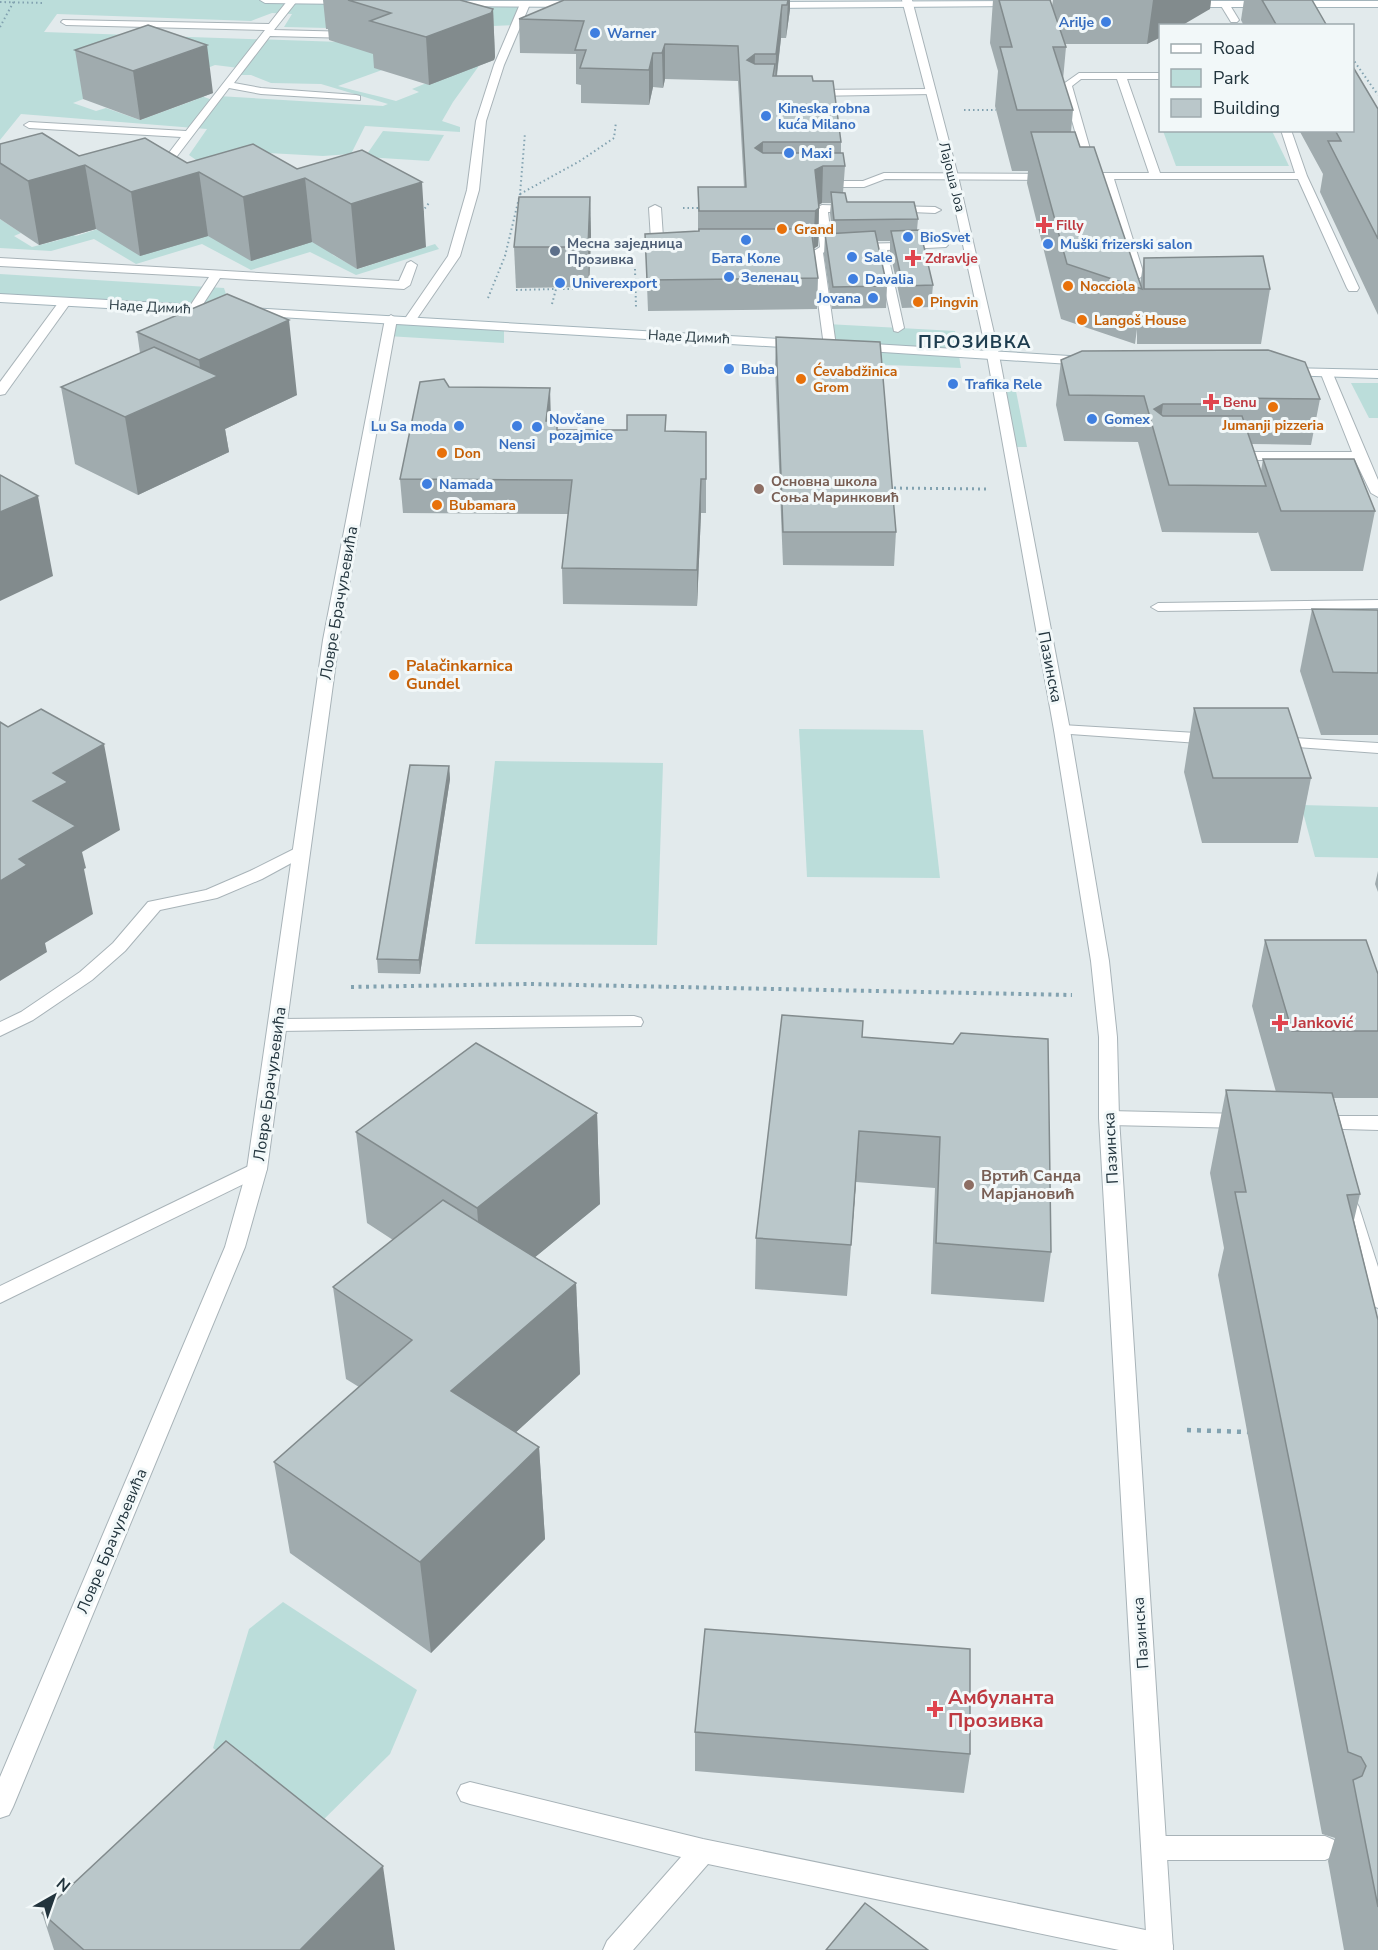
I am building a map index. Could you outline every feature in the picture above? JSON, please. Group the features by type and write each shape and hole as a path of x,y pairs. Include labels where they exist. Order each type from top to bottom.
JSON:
{"street":[{"path":"265,0 363,2"},
{"path":"164,166 292,1"},
{"path":"410,320 454,256 473,190 481,121 499,66 525,2"},
{"path":"759,5 908,2 1022,4"},
{"name":"Лајоша Јоа","path":"908,2 953,176 993,355"},
{"path":"433,3 583,4"},
{"path":"1180,4 1378,4"},
{"path":"1225,4 1234,20"},
{"path":"66,22 358,35"},
{"path":"1093,176 1067,85 1080,76 1159,76"},
{"path":"1122,76 1156,176"},
{"path":"227,85 261,91 356,98"},
{"path":"800,93 930,92"},
{"path":"29,125 189,134"},
{"path":"1287,132 1302,176 1353,288"},
{"path":"807,184 864,184 884,176 1302,176"},
{"path":"1107,176 1138,275"},
{"path":"655,208 658,255 670,255"},
{"path":"818,345 822,208 935,210"},
{"path":"783,254 942,245"},
{"path":"881,247 898,328"},
{"path":"0,262 404,285 411,265"},
{"path":"194,309 217,274"},
{"name":"Наде Димић","path":"0,298 410,320 1102,362"},
{"path":"0,391 65,302"},
{"name":"Ловре Брачуљевића","path":"0,1807 235,1247 257,1169 279,1025 331,640 391,319"},
{"name":"Пазинска","path":"993,355 1062,730 1100,961 1108,1037 1109,1118 1160,1948"},
{"path":"1269,371 1378,374"},
{"path":"1327,374 1359,456 1378,493"},
{"path":"1216,456 1359,456"},
{"path":"1158,607 1378,604"},
{"path":"1062,730 1234,740"},
{"path":"1258,741 1378,748"},
{"path":"0,1030 27,1016 86,976 118,947 154,906 211,894 256,875 302,850"},
{"path":"279,1025 633,1022"},
{"path":"1109,1118 1266,1122"},
{"path":"1300,1122 1378,1123"},
{"path":"1322,1123 1329,1145"},
{"path":"0,1295 257,1169"},
{"path":"1343,1189 1378,1300"},
{"path":"470,1793 703,1851 1160,1948"},
{"path":"1155,1848 1325,1848"},
{"path":"616,1950 703,1851"}],"path":[{"path":"0,27 14,1"},
{"path":"0,2 49,3"},
{"path":"1354,60 1378,96"},
{"path":"960,110 996,110"},
{"path":"520,194 562,173 614,138 616,122"},
{"path":"486,303 504,256 520,194 525,133"},
{"path":"655,208 703,208"},
{"path":"635,264 636,314"},
{"path":"551,308 556,289"},
{"path":"516,290 654,289"},
{"path":"888,488 1016,489"},
{"path":"351,987 530,984 1072,995"},
{"path":"1187,1430 1248,1432"}],"green space":[{"path":"0,0 268,0 525,4 516,25 469,27 491,49 442,121 460,127 460,132 365,126 351,154 323,156 229,151 209,160 196,160 189,155 207,129 21,114 0,140","holes":["272,13 292,14 284,27 373,29 341,42 44,32 57,14 251,21","374,54 429,82 412,89 419,92 396,101 338,86 382,70","215,65 239,68 235,75 251,75 271,83 321,84 388,104 383,106 218,96 215,101 177,87 187,76","112,88 195,99 140,120 106,108 96,111 73,103"]},
{"path":"383,131 444,135 429,161 365,157"},
{"path":"1163,132 1272,132 1289,166 1176,166"},
{"path":"0,219 21,233 14,236 32,247 59,240 71,233 76,236 104,227 321,239 333,255 358,269 435,244 439,249 356,275 310,252 251,270 202,244 136,264 94,239 51,251 0,248"},
{"path":"0,274 224,288 229,311 0,298"},
{"path":"391,319 504,326 504,343 387,336"},
{"path":"827,324 955,331 961,368 840,363 830,346"},
{"path":"1351,383 1378,383 1378,418 1369,418"},
{"path":"998,385 1015,386 1027,447 1009,447"},
{"path":"799,729 923,730 940,878 807,877"},
{"path":"495,761 663,763 657,945 475,944"},
{"path":"1301,805 1378,807 1378,858 1315,857"},
{"path":"283,1602 417,1690 390,1754 315,1828 213,1748 249,1629"}],"building":[{"path":"348,0 460,0 493,9 491,13 426,37 370,21 391,13"},
{"path":"564,0 788,0 787,5 782,5 776,54 755,54 747,60 755,64 775,64 773,76 812,76 813,81 833,81 841,142 763,142 755,148 763,153 843,153 845,166 823,166 815,170 819,208 815,211 699,211 698,187 746,187 738,46 665,44 662,53 653,53 649,70 580,68 586,50 575,50 584,21 519,19"},
{"path":"999,0 1050,0 1066,47 1053,47 1073,110 1017,110 1000,47 1012,47"},
{"path":"1262,0 1312,0 1326,24 1276,24"},
{"path":"148,25 207,45 133,71 75,50"},
{"path":"1354,69 1378,109 1378,239 1328,141 1341,141 1336,132 1354,132"},
{"path":"1031,132 1075,132 1080,147 1094,147 1142,289 1067,264"},
{"path":"42,133 79,156 145,138 187,163 253,144 297,169 362,150 422,182 351,204 305,178 243,197 199,172 131,192 85,165 28,181 0,163 0,144"},
{"path":"831,192 845,193 847,202 914,202 918,219 834,220"},
{"path":"519,197 590,197 588,247 514,247"},
{"path":"699,229 811,229 818,278 647,280 645,234 699,231"},
{"path":"920,230 933,285 903,286 891,231"},
{"path":"875,231 887,286 833,287 825,234"},
{"path":"1263,256 1270,289 1144,289 1144,258"},
{"path":"227,294 289,320 199,360 137,332"},
{"path":"776,337 880,342 896,532 783,532"},
{"path":"154,347 218,376 125,417 61,387"},
{"path":"1268,350 1305,362 1320,399 1236,398 1238,404 1163,404 1154,409 1163,416 1242,416 1266,486 1169,485 1144,396 1069,395 1061,360 1082,351"},
{"path":"444,379 449,387 550,388 546,421 557,421 557,430 627,430 627,415 666,415 665,431 706,432 706,479 701,479 697,570 562,568 572,480 400,479 420,382"},
{"path":"1263,459 1354,459 1375,511 1281,511"},
{"path":"0,475 38,496 0,512"},
{"path":"1312,609 1378,610 1378,673 1333,672"},
{"path":"1194,708 1288,708 1311,778 1213,778"},
{"path":"41,709 104,744 53,773 68,782 33,801 76,826 19,859 27,865 0,881 0,722 8,727"},
{"path":"410,765 449,766 419,960 377,959"},
{"path":"1265,940 1366,940 1378,974 1378,1031 1292,1031"},
{"name":"Вртић Санда Марјановић","path":"782,1015 863,1021 862,1037 953,1044 961,1033 1048,1039 1051,1252 936,1243 940,1137 859,1131 851,1245 756,1238"},
{"path":"476,1043 597,1113 477,1208 356,1132"},
{"path":"1226,1090 1332,1093 1360,1194 1347,1195 1378,1320 1378,1907 1353,1780 1362,1776 1366,1766 1361,1757 1348,1752 1235,1192 1246,1192"},
{"path":"443,1200 576,1283 451,1391 539,1447 420,1562 274,1462 412,1340 333,1287"},
{"path":"705,1629 970,1649 970,1754 695,1732"},
{"path":"226,1741 383,1866 300,1950 84,1950 42,1913"},
{"path":"865,1903 928,1950 826,1950"}],"place":[{"name":"Arilje","path":"1106,22"},
{"name":"Warner","path":"595,33"},
{"name":"Kineska robna kuća Milano","path":"766,116"},
{"name":"Maxi","path":"789,153"},
{"name":"Filly","path":"1044,225"},
{"name":"Grand","path":"782,229"},
{"name":"BioSvet","path":"908,237"},
{"name":"Бата Коле","path":"746,240"},
{"name":"Muški frizerski salon","path":"1048,244"},
{"name":"Месна заједница Прозивка","path":"555,251"},
{"name":"Sale","path":"852,257"},
{"name":"Zdravlje","path":"913,258"},
{"name":"Зеленац","path":"729,277"},
{"name":"Davalia","path":"853,279"},
{"name":"Univerexport","path":"560,283"},
{"name":"Nocciola","path":"1068,286"},
{"name":"Jovana","path":"873,298"},
{"name":"Pingvin","path":"918,302"},
{"name":"Langoš House","path":"1082,320"},
{"name":"Buba","path":"729,369"},
{"name":"Ćevabdžinica Grom","path":"801,379"},
{"name":"Trafika Rele","path":"953,384"},
{"name":"Benu","path":"1211,402"},
{"name":"Jumanji pizzeria","path":"1273,407"},
{"name":"Gomex","path":"1092,419"},
{"name":"Lu Sa moda","path":"459,426"},
{"name":"Nensi","path":"517,426"},
{"name":"Novčane pozajmice","path":"537,427"},
{"name":"Don","path":"442,453"},
{"name":"Namada","path":"427,484"},
{"name":"Основна школа Соња Маринковић","path":"759,489"},
{"name":"Bubamara","path":"437,505"},
{"name":"Palačinkarnica Gundel","path":"394,675"},
{"name":"Janković","path":"1280,1023"},
{"name":"Вртић Санда Марјановић","path":"969,1185"},
{"name":"Амбуланта Прозивка","path":"935,1709"}],"district":[{"name":"ПРОЗИВКА","path":"975,342"}]}
